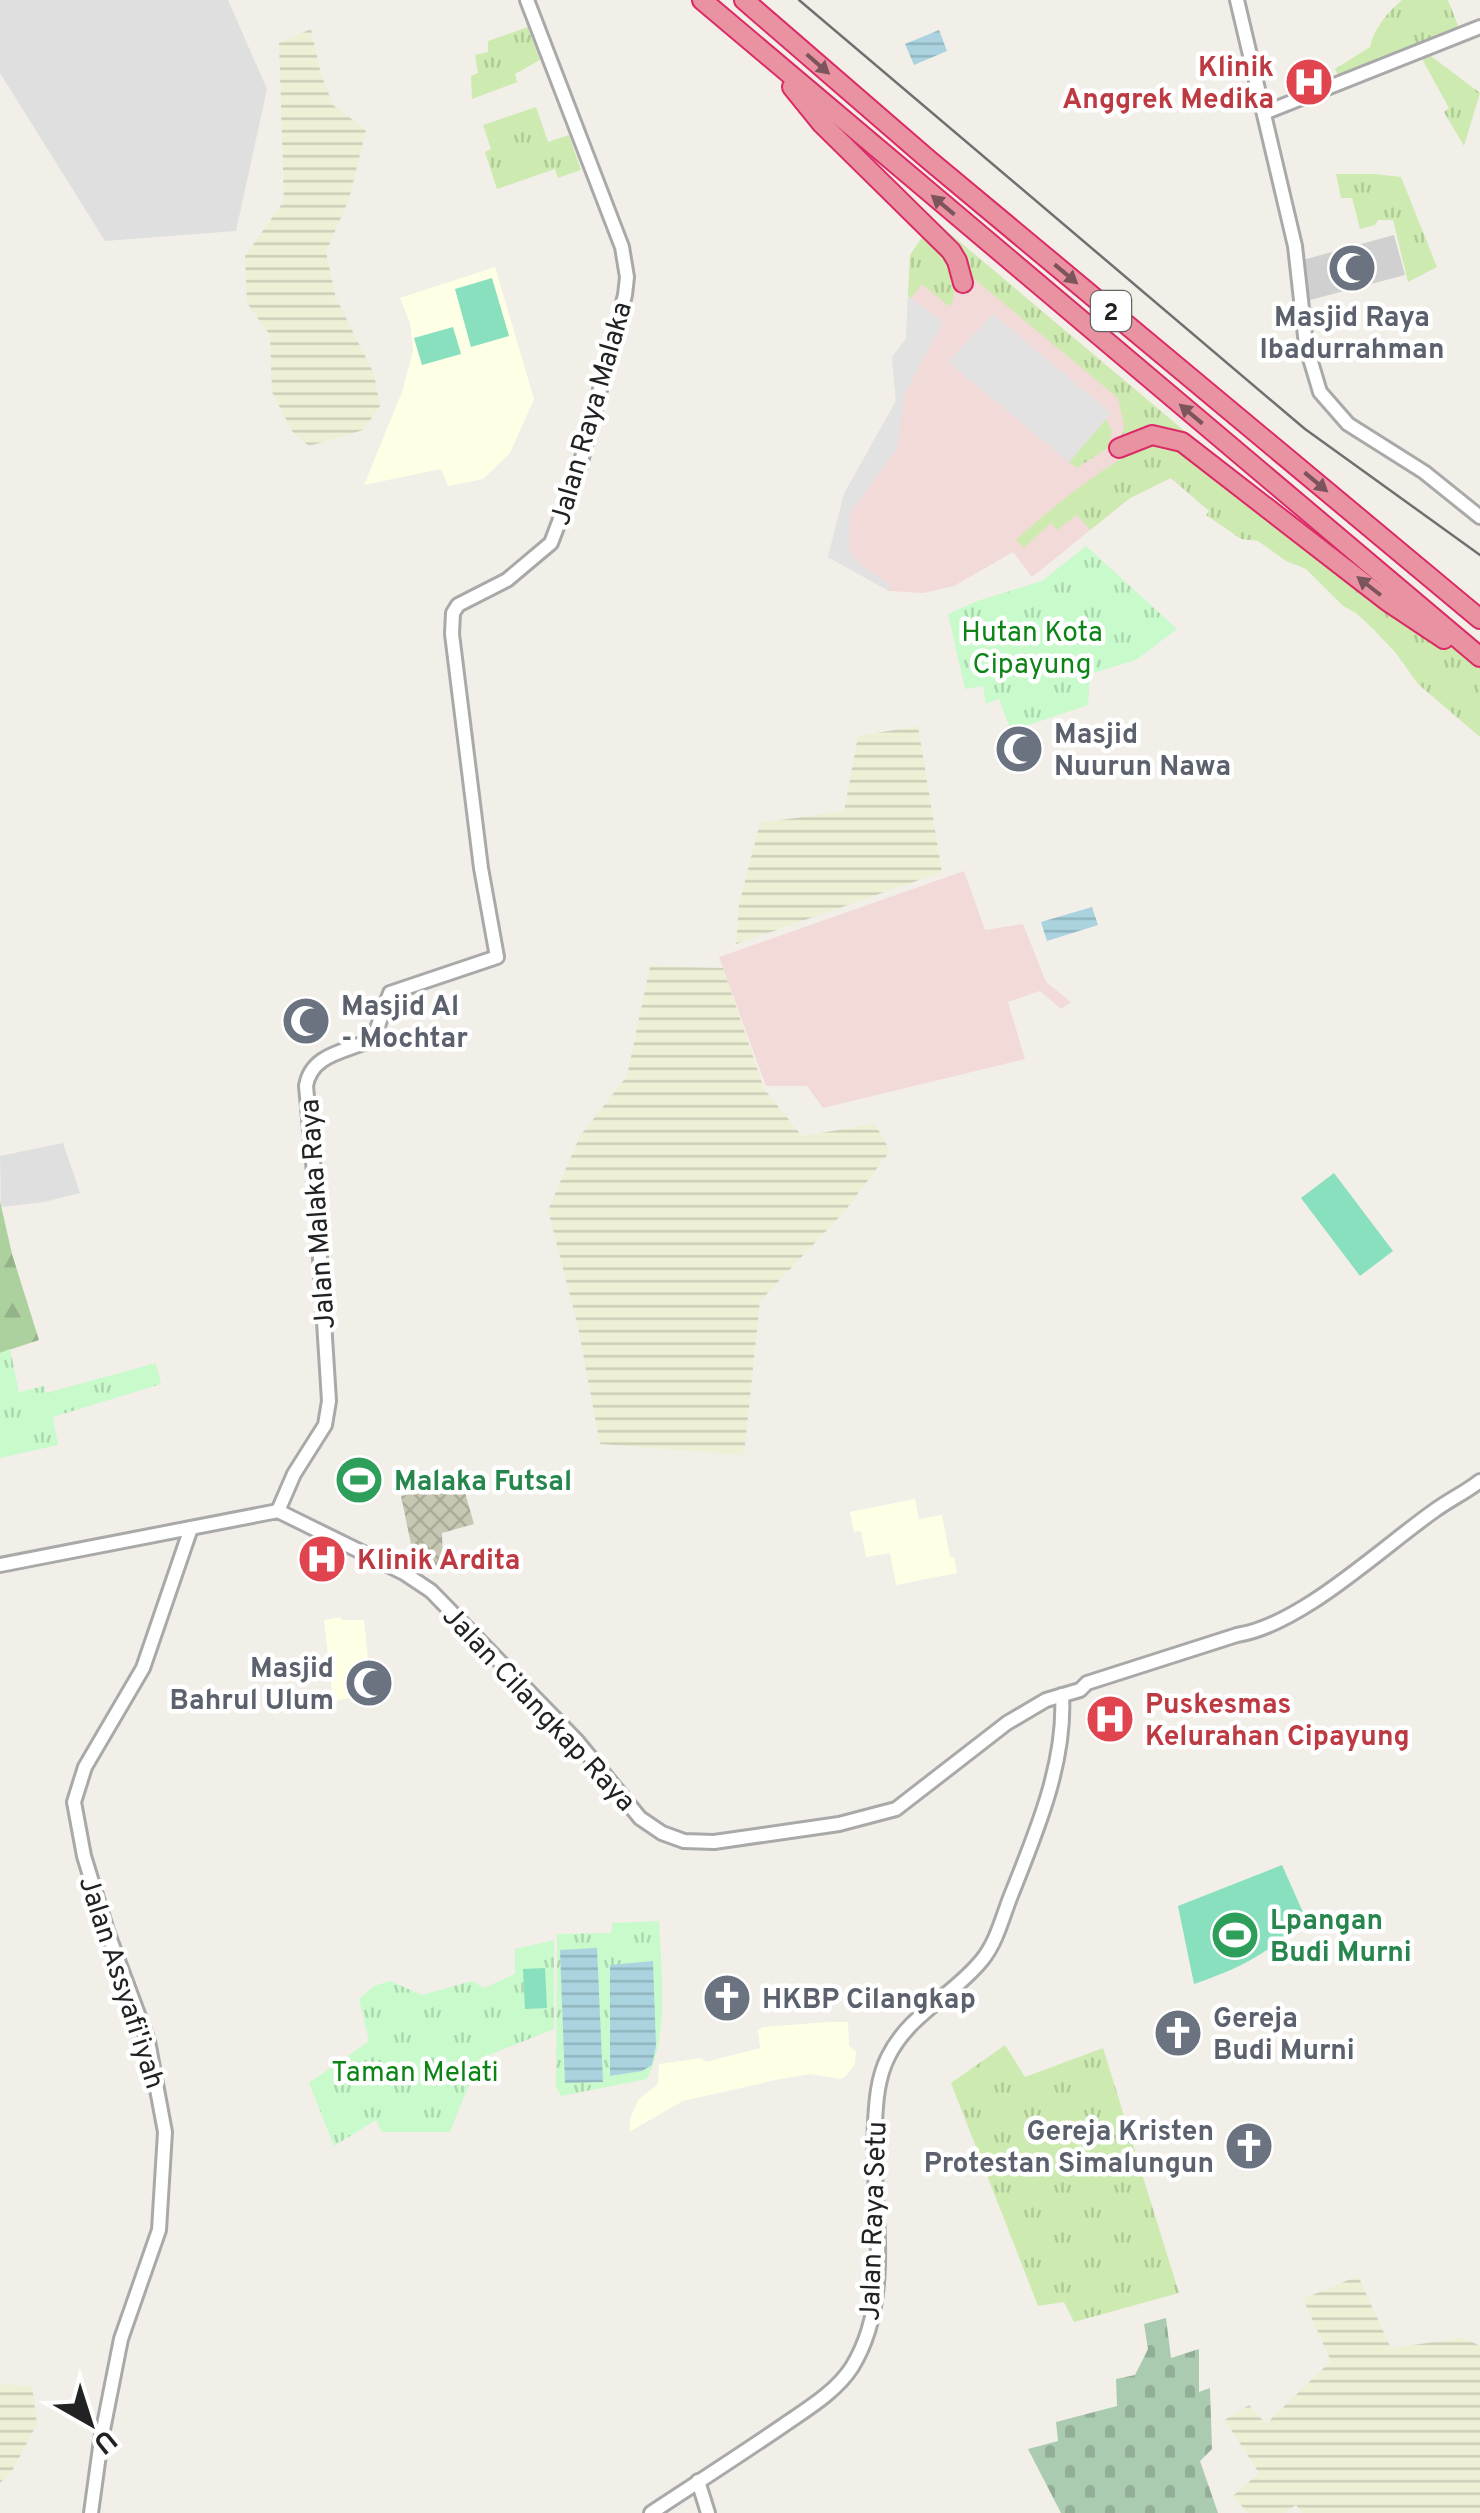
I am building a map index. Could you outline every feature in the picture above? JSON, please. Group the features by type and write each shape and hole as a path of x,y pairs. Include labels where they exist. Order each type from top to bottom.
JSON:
{"highway":[{"name":"2","path":"702,0 1480,658"},
{"name":"2","path":"744,0 929,160 1480,620"},
{"path":"778,66 822,124 951,251 958,261 962,283"},
{"path":"1119,448 1152,436 1182,442 1402,612 1480,658"}],"street":[{"name":"Jalan Raya Malaka","path":"488,962 496,960 498,954 479,851 452,613 462,603 508,580 551,543 579,469 617,331 627,277 622,247 527,0"},
{"path":"1236,0 1300,270 1308,360 1320,392 1348,424 1424,472 1480,516"},
{"path":"1264,113 1480,27"},
{"name":"Jalan Malaka Raya","path":"278,1510 294,1474 325,1425 329,1402 308,1071 316,1062 369,1041 390,993 488,962"},
{"name":"Jalan Cilangkap Raya","path":"278,1510 404,1572 431,1591 578,1741 640,1818 662,1833 684,1840 714,1842 839,1824 896,1809 990,1734 1022,1714 1062,1695 1082,1692 1087,1684 1255,1632 1294,1616 1480,1481"},
{"path":"0,1565 278,1510"},
{"name":"Jalan Assyafi'iyah","path":"92,2513 100,2440 121,2339 159,2230 165,2132 148,2041 107,1931 84,1856 74,1802 85,1767 143,1668 191,1528"},
{"path":"1063,1710 1068,1699 1082,1692"},
{"name":"Jalan Raya Setu","path":"651,2513 833,2389 849,2372 867,2341 875,2312 872,2155 879,2082 889,2054 920,2013 969,1976 992,1943 1036,1832 1054,1768 1062,1695"},
{"path":"698,2481 708,2513"}],"shaded area":[{"path":"0,0 228,0 267,89 236,231 105,241 0,73"},
{"path":"311,29 333,105 366,130 349,199 326,252 336,298 374,374 380,406 363,430 309,446 292,431 272,392 270,335 247,303 245,256 284,201 279,43"},
{"path":"935,221 1251,487 1210,511 1170,478 1130,498 1032,577 1013,552 954,586 924,593 889,591 828,557 844,494 896,401 892,357 906,339 910,255"},
{"name":"Masjid Raya Ibadurrahman","path":"1394,235 1405,275 1310,300 1299,261"},
{"path":"495,267 534,399 510,453 483,479 448,486 441,469 364,485 402,392 413,351 410,323 400,298"},
{"path":"908,296 943,322 905,393 897,449 850,513 849,550 860,564 889,584 889,591 828,557 844,494 896,401 892,357 906,339"},
{"path":"993,314 1111,413 1069,462 948,362"},
{"path":"918,726 942,872 736,944 739,904 760,823 844,811 858,736"},
{"path":"964,871 985,930 1023,924 1046,982 1071,1002 1061,1009 1040,991 1008,1002 1025,1059 823,1108 807,1086 766,1086 719,957"},
{"path":"650,966 723,968 764,1089 802,1136 875,1124 890,1151 844,1212 760,1301 744,1455 600,1444 578,1327 548,1210 580,1136 627,1076"},
{"path":"63,1143 80,1193 1,1207 0,1156"},
{"path":"462,1482 474,1524 442,1533 443,1566 416,1568 401,1496"},
{"path":"915,1499 919,1519 942,1515 957,1573 896,1585 890,1553 866,1557 861,1531 854,1532 850,1512"},
{"path":"324,1620 364,1620 369,1667 350,1670 351,1681 347,1682 351,1698 333,1701"},
{"path":"848,2022 849,2046 856,2051 855,2064 841,2079 810,2074 683,2101 629,2132 638,2100 658,2084 659,2064 701,2058 706,2062 760,2048 758,2030 763,2027"},
{"path":"1358,2276 1391,2348 1464,2338 1480,2346 1480,2513 1302,2513 1296,2505 1284,2513 1248,2513 1233,2496 1259,2473 1225,2420 1249,2405 1266,2424 1331,2361 1303,2299"},
{"path":"0,2384 32,2386 37,2424 12,2471 0,2483"}],"green space":[{"path":"1402,0 1448,0 1459,28 1341,81 1335,69 1370,47 1382,21"},
{"path":"528,27 540,60 515,74 517,82 472,99 471,76 478,73 475,55 488,52 488,41"},
{"path":"1431,56 1480,93 1464,146 1444,112 1449,108 1422,59"},
{"path":"536,107 548,142 569,135 581,170 558,178 555,169 497,189 485,152 491,149 483,125"},
{"path":"1336,174 1401,177 1437,267 1408,282 1393,220 1378,220 1375,225 1360,229 1352,198 1341,198"},
{"path":"935,221 1251,487 1197,446 1121,442 1124,425 1118,398 966,272 952,241"},
{"path":"926,231 947,257 954,275 950,307 922,284 911,298 908,296 910,255"},
{"path":"492,278 509,336 471,347 455,289"},
{"path":"453,327 461,354 422,365 414,338"},
{"path":"1106,419 1112,431 1108,448 1077,468 1069,462"},
{"path":"1153,445 1172,446 1186,454 1480,658 1480,737 1418,684 1373,629 1306,569 1286,561 1258,541 1241,539 1206,515 1209,511 1171,478 1130,498 1090,530 1077,515 1057,530 1051,523 1024,548 1016,540 1101,472"},
{"name":"Hutan Kota Cipayung","path":"1086,546 1177,629 1136,660 1090,674 1088,705 1011,731 999,699 986,704 983,686 965,689 948,614 1042,581"},
{"path":"1334,1173 1393,1251 1360,1276 1301,1198"},
{"path":"0,1201 39,1340 0,1353"},
{"path":"10,1349 19,1392 44,1386 46,1393 156,1363 161,1384 53,1417 58,1445 0,1458 0,1353"},
{"name":"Lpangan Budi Murni","path":"1282,1865 1306,1919 1254,1958 1194,1984 1178,1906"},
{"path":"659,1921 661,2022 647,2079 561,2096 556,2087 557,1934 611,1933 612,1923"},
{"name":"Taman Melati","path":"554,1940 554,2029 479,2059 450,2132 382,2132 376,2120 334,2146 309,2083 369,2041 359,1999 374,1986 390,1981 422,1995 472,1981 484,1988 515,1974 515,1949"},
{"path":"545,1968 547,2008 525,2009 523,1969"},
{"path":"1005,2045 1025,2077 1103,2048 1179,2293 1074,2322 1064,2302 1038,2306 951,2083"},
{"path":"1166,2318 1171,2358 1199,2349 1199,2392 1210,2388 1212,2449 1200,2461 1218,2513 1061,2513 1028,2449 1058,2441 1056,2422 1117,2406 1116,2379 1135,2375 1148,2349 1144,2324"}],"water":[{"path":"939,30 947,51 914,65 905,44"},
{"path":"1092,907 1098,925 1047,941 1041,922"},
{"path":"597,1948 603,2082 565,2083 560,1950"},
{"path":"653,1961 656,2046 652,2065 642,2071 610,2076 610,1965"}],"tram line":[{"path":"799,0 1305,429 1480,555"}],"place":[{"name":"Klinik Anggrek Medika","path":"1309,82"},
{"name":"Masjid Raya Ibadurrahman","path":"1352,268"},
{"name":"Masjid Nuurun Nawa","path":"1019,749"},
{"name":"Masjid Al - Mochtar","path":"306,1021"},
{"name":"Malaka Futsal","path":"359,1480"},
{"name":"Klinik Ardita","path":"322,1559"},
{"name":"Masjid Bahrul Ulum","path":"369,1683"},
{"name":"Puskesmas Kelurahan Cipayung","path":"1110,1719"},
{"name":"Lpangan Budi Murni","path":"1235,1935"},
{"name":"HKBP Cilangkap","path":"727,1998"},
{"name":"Gereja Budi Murni","path":"1178,2033"},
{"name":"Gereja Kristen Protestan Simalungun","path":"1249,2146"}]}
